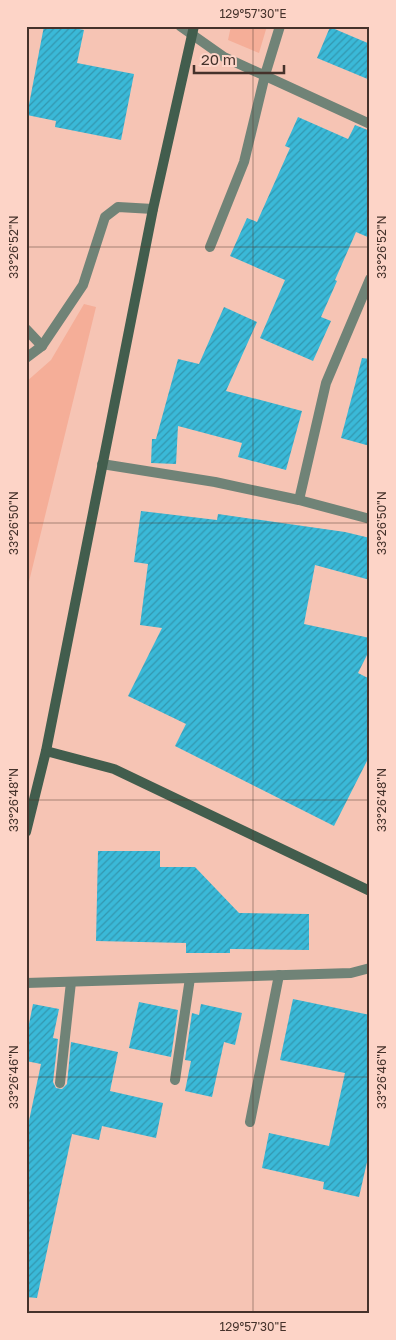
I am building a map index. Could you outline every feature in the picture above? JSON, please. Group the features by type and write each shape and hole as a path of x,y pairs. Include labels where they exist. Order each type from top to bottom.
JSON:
{"street":[{"path":"180,26 193,30 224,56 370,124"},
{"path":"210,247 244,162 264,75 280,26"},
{"path":"26,832 46,751 153,209 193,30"},
{"path":"26,358 42,346 83,285 105,216 118,207 153,209"},
{"path":"299,500 326,383 370,278"},
{"path":"26,329 42,346"},
{"path":"102,464 215,482 299,500 370,519"},
{"path":"46,751 114,769 370,891"},
{"path":"26,983 351,973 370,968"},
{"path":"250,1122 279,975"},
{"path":"175,1080 190,978"},
{"path":"60,1083 71,982"}],"shaded area":[{"path":"231,26 267,26 259,53 228,40"},
{"path":"84,304 96,307 26,594 26,382 51,360"}],"building":[{"path":"44,26 64,26 84,30 77,63 134,74 121,140 55,127 56,121 27,115"},
{"path":"330,27 370,44 370,80 317,58"},
{"path":"298,117 348,139 355,125 370,131 370,238 356,232 321,317 331,321 313,361 260,338 285,280 230,256 247,218 257,222 290,148 285,146"},
{"path":"224,307 257,322 226,391 302,411 286,470 238,457 242,443 178,426 176,464 151,463 152,439 156,439 178,359 199,364"},
{"path":"362,358 370,359 370,446 341,438"},
{"path":"141,511 217,520 218,514 345,532 370,538 370,580 315,565 304,624 370,638 370,649 358,673 370,679 370,755 334,826 175,746 186,724 128,696 162,628 140,625 148,564 134,562"},
{"path":"98,851 160,851 160,867 195,867 239,913 309,914 309,950 230,949 230,953 186,953 186,943 96,941"},
{"path":"293,999 370,1015 370,1149 359,1197 323,1189 324,1182 262,1168 269,1133 329,1146 345,1073 280,1060"},
{"path":"139,1002 178,1010 171,1057 129,1048"},
{"path":"33,1004 59,1009 53,1038 58,1039 53,1082 56,1088 62,1089 67,1084 71,1042 118,1052 110,1091 163,1103 156,1138 102,1126 99,1140 72,1134 37,1298 26,1297 26,1135 41,1064 26,1061 26,1039"},
{"path":"201,1004 242,1013 235,1045 224,1042 212,1097 185,1091 191,1061 185,1060 192,1013 199,1015"}]}
